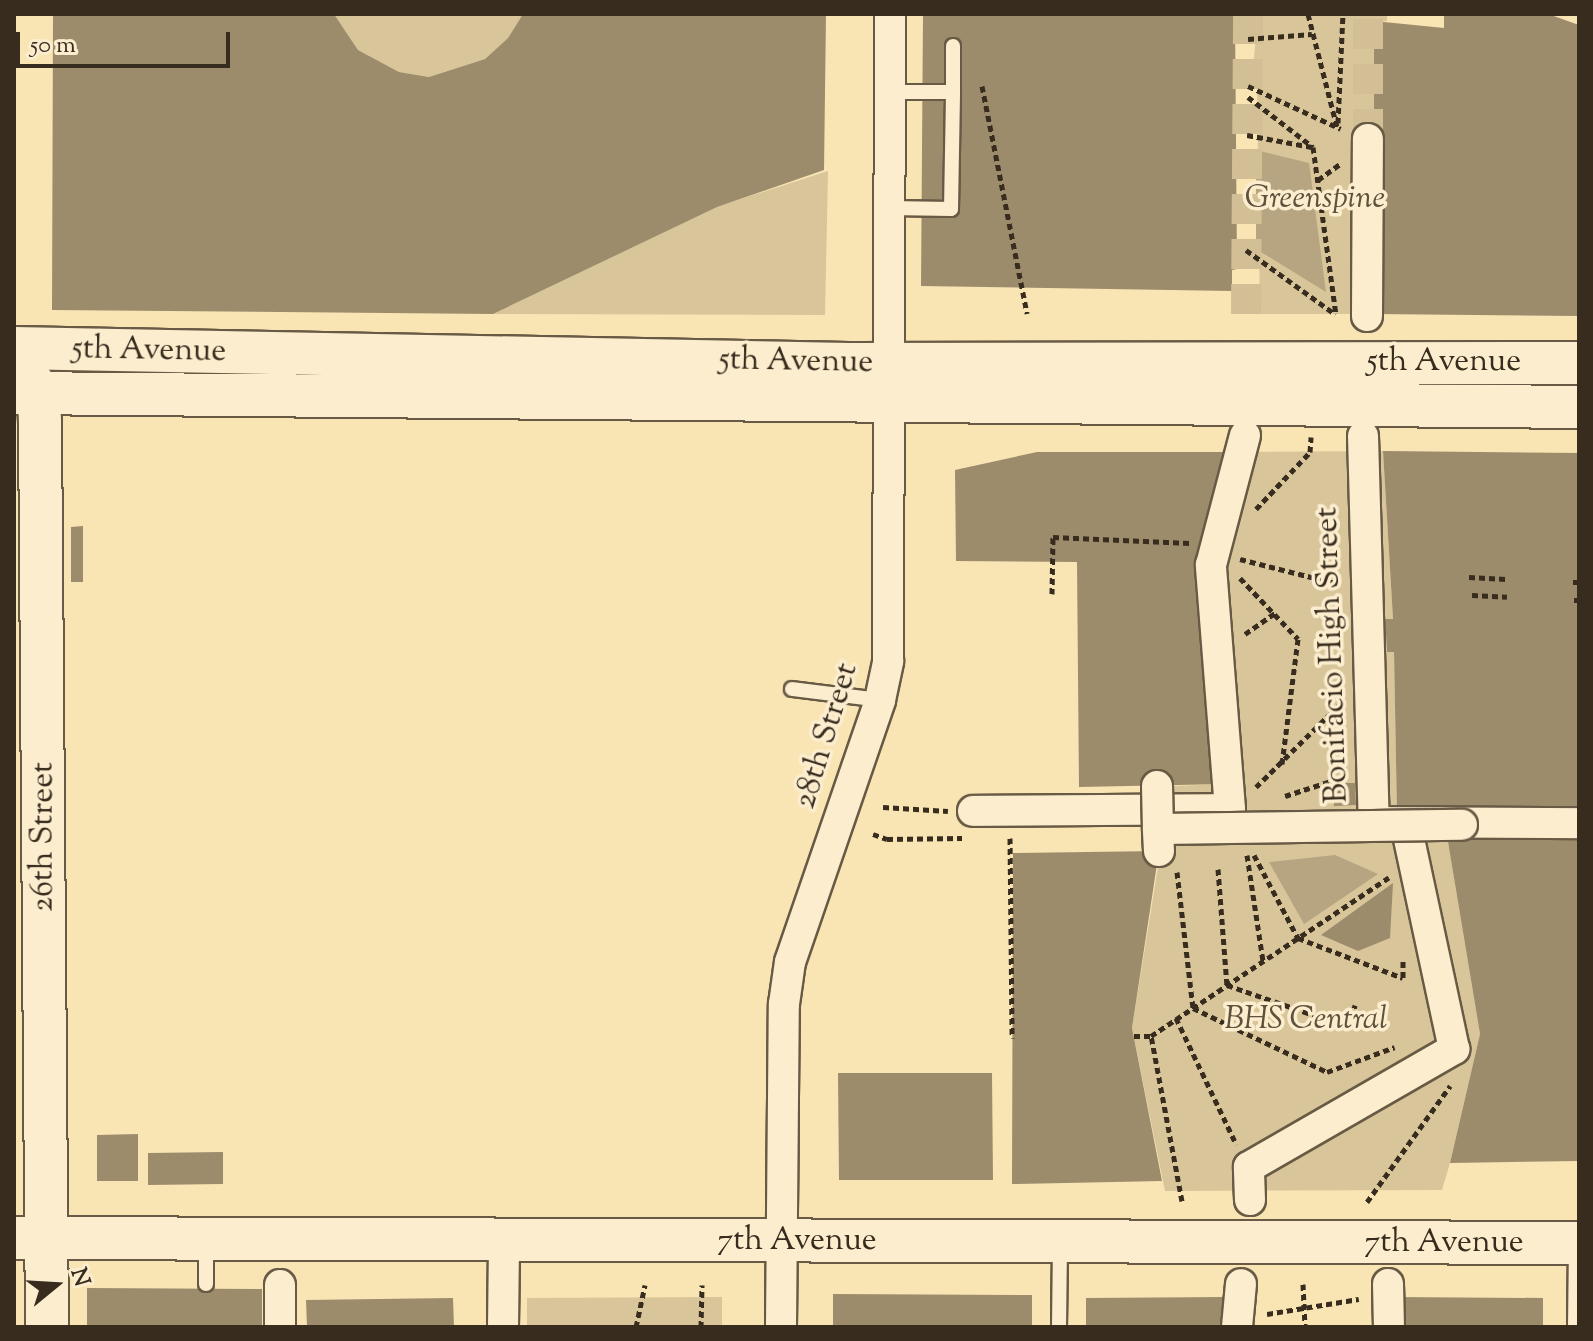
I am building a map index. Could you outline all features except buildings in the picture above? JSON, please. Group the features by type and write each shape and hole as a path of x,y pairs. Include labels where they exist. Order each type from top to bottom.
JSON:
{"main road":[{"name":"5th Avenue","path":"14,351 1579,407"},
{"path":"14,351 27,393"},
{"name":"5th Avenue","path":"27,393 890,383 1579,363"},
{"name":"26th Street","path":"27,393 30,1238 47,1327"},
{"name":"7th Avenue","path":"30,1238 1577,1243"}],"street":[{"name":"28th Street","path":"781,1327 784,1004 790,962 880,700 889,648 890,14"},
{"path":"1360,148 1367,316"},
{"path":"973,824 1230,809 1206,550 1245,435"},
{"name":"Bonifacio High Street","path":"1363,436 1374,822 1406,825"},
{"path":"1157,786 1165,849 1462,825"},
{"path":"1250,1200 1249,1167 1454,1049 1406,825 1579,823"},
{"path":"503,1327 504,1239"},
{"path":"1238,1323 1241,1284"},
{"path":"280,1285 280,1327"},
{"path":"1388,1289 1389,1327"}],"lane":[{"path":"890,208 951,209 953,46"},
{"path":"890,92 953,92"},
{"path":"792,689 880,700"},
{"path":"206,1237 206,1284"},
{"path":"1059,1327 1060,1241"},
{"path":"1575,1327 1577,1243"}],"path":[{"path":"1308,14 1337,128"},
{"path":"1337,128 1343,14"},
{"path":"1248,39 1312,34"},
{"path":"982,86 1027,314"},
{"path":"1248,86 1337,128"},
{"path":"1246,250 1336,315 1313,147 1248,97"},
{"path":"1247,135 1313,147"},
{"path":"1318,180 1360,148"},
{"path":"1206,550 1310,452 1311,436"},
{"path":"1052,594 1053,537 1186,541 1206,550 1367,591"},
{"path":"1206,550 1298,639 1282,764"},
{"path":"1469,577 1506,579"},
{"path":"1472,595 1507,597"},
{"path":"1230,809 1282,764 1368,674"},
{"path":"883,807 973,824"},
{"path":"873,834 887,839 973,824"},
{"path":"1010,837 1012,1038"},
{"path":"1165,849 1193,1008"},
{"path":"1263,961 1249,850 1298,938 1403,978 1403,946"},
{"path":"1134,1036 1151,1036 1413,861"},
{"path":"1218,869 1227,985"},
{"path":"1227,985 1348,1027 1355,1005"},
{"path":"1193,1008 1327,1072 1448,1027"},
{"path":"1176,1018 1235,1141"},
{"path":"1151,1036 1182,1201"},
{"path":"1367,1202 1451,1084"},
{"path":"1303,1284 1305,1327"},
{"path":"636,1327 645,1285"},
{"path":"701,1327 702,1285"},
{"path":"1238,1323 1388,1289"}],"green space":[{"path":"334,14 523,14 508,38 485,59 429,77 399,72 358,50"},
{"name":"Greenspine","path":"1258,14 1387,14 1387,21 1374,22 1374,314 1260,314 1257,83 1252,80"},
{"path":"828,171 825,315 493,314 716,207"},
{"name":"BHS Central","path":"1383,451 1393,619 1385,620 1387,652 1394,652 1397,815 1447,836 1480,1034 1450,1163 1442,1190 1165,1191 1132,1028 1171,786 1226,784 1202,566 1230,452"},
{"path":"722,1297 722,1327 527,1327 527,1298"}],"shaded area":[{"path":"1256,150 1309,163 1326,292 1256,249"},
{"path":"1335,855 1378,874 1304,924 1269,862"}],"tunnel":[{"path":"1246,314 1248,14"},
{"path":"1368,14 1368,139"}]}
